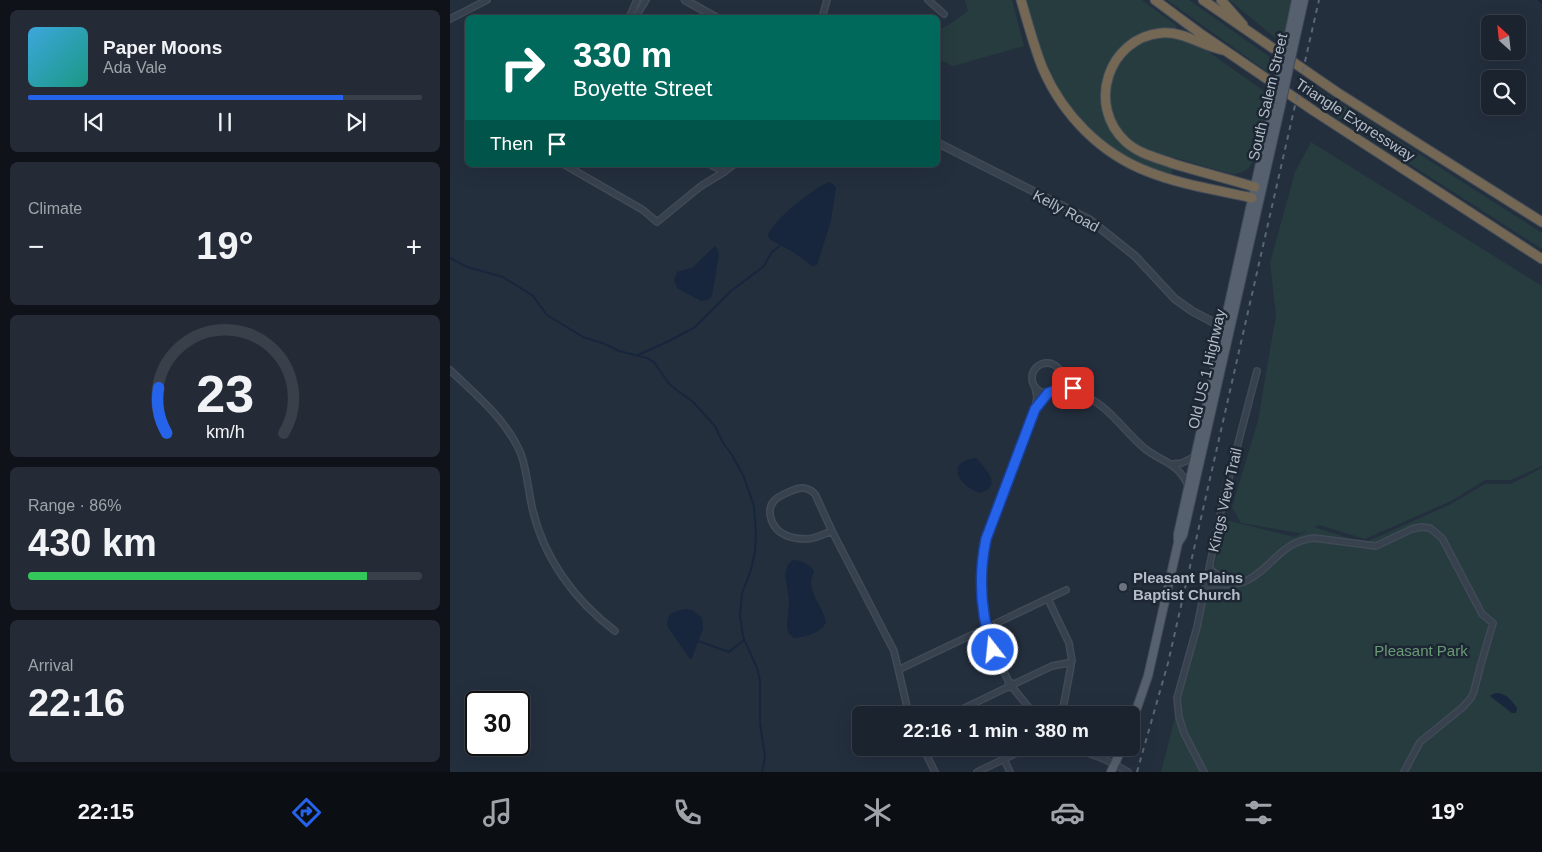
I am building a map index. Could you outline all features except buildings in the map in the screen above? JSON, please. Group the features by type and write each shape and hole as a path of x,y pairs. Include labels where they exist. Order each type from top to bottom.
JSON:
{"highway":[{"path":"1021,0 1037,52 1053,89 1080,125 1095,140 1126,161 1149,172 1178,181 1256,198"},
{"name":"Triangle Expressway","path":"1155,0 1314,111 1542,259"},
{"name":"Triangle Expressway","path":"1203,0 1251,35 1338,93 1542,222"},
{"path":"1221,0 1251,35"},
{"path":"1228,52 1211,48 1197,41 1174,34 1162,33 1138,40 1126,48 1111,67 1105,88 1106,107 1110,122 1118,133 1126,142 1138,150 1198,171 1258,188"}],"main road":[{"name":"South Salem Street","path":"1256,198 1290,46 1296,0"},
{"name":"South Salem Street","path":"1290,46 1304,0"},
{"name":"Old US 1 Highway","path":"1137,706 1148,676 1178,543 1178,534 1194,457 1256,198"},
{"name":"Old US 1 Highway","path":"1178,543 1183,535 1191,500 1226,329"},
{"path":"1113,768 1118,756"}],"street":[{"path":"450,19 487,0"},
{"path":"630,15 637,0"},
{"path":"637,15 646,0"},
{"path":"685,0 712,15"},
{"path":"823,15 827,0"},
{"path":"928,0 944,14"},
{"name":"Kelly Road","path":"940,144 1090,220 1124,246 1175,299 1192,311 1226,329"},
{"path":"568,167 643,210 658,222 701,186 730,167"},
{"path":"715,167 724,172"},
{"path":"1048,393 1039,390 1033,383 1036,369 1044,364 1054,365 1073,388 1106,410 1152,454 1173,464 1188,485"},
{"path":"450,370 498,417 511,434 521,455 536,522 555,566 574,593 588,608 615,630"},
{"name":"Kings View Trail","path":"1204,772 1184,733 1179,717 1177,698 1197,627 1223,501 1257,371"},
{"path":"1035,409 1048,393 1060,386 1062,376"},
{"path":"1028,706 1011,685 997,660 981,604 980,584 986,539 1035,409 1036,387"},
{"path":"1056,390 1080,393"},
{"path":"1173,464 1182,463 1194,457"},
{"path":"832,531 812,539 790,537 778,531 775,526 770,515 771,505 776,499 796,489 806,487 815,494 832,531 888,637 900,669 907,706"},
{"path":"1206,586 1214,584 1236,585 1255,576 1286,548 1307,539 1314,538 1376,546 1421,527 1430,528 1442,538 1482,614 1493,623 1471,698 1463,708 1420,742 1404,772"},
{"path":"1210,569 1216,575 1238,579 1242,582"},
{"path":"900,669 1066,590"},
{"path":"1048,599 1068,643 1070,664 1063,706"},
{"path":"968,706 1052,666 1070,664"},
{"path":"927,756 935,772"},
{"path":"976,772 1010,756"},
{"path":"1103,758 1113,768 1128,772"},
{"path":"1004,759 1010,772"}],"green space":[{"path":"965,0 1012,0 1024,46 953,66 940,60 940,30 968,11"},
{"path":"1024,0 1142,0 1177,26 1175,30 1123,46 1109,64 1104,76 1102,90 1104,116 1108,127 1116,136 1174,166 1171,176 1149,169 1129,159 1094,134 1079,119 1054,83 1044,62"},
{"path":"1167,0 1189,0 1277,62 1269,73"},
{"path":"1229,0 1293,0 1283,44"},
{"path":"1173,36 1196,43 1271,96 1254,159 1243,172 1232,174 1140,148 1129,140 1113,120 1107,94 1113,69 1128,51 1151,38"},
{"path":"1315,87 1542,233 1542,249 1307,98"},
{"name":"Pleasant Park","path":"1311,142 1542,286 1542,466 1511,480 1485,480 1451,501 1365,539 1319,525 1314,527 1364,543 1449,505 1485,484 1511,484 1542,468 1542,772 1161,772 1226,520 1294,537 1307,531 1300,533 1241,523 1232,507 1258,421 1276,315 1270,263 1295,172"}],"water":[{"path":"829,182 836,187 831,221 817,265 812,266 793,252 769,239 768,234 772,227 795,205 813,191"},
{"path":"715,246 719,255 712,296 708,300 701,301 677,288 674,280 677,272 693,267"},
{"path":"976,458 988,472 992,481 991,486 987,490 980,493 966,485 958,474 960,464 966,460"},
{"path":"793,560 805,563 814,571 811,585 826,623 812,634 794,638 789,634 787,627 789,601 785,574 788,564"},
{"path":"685,609 693,610 702,618 703,629 690,659 667,626 668,618 672,613"},
{"path":"1497,693 1511,700 1517,708 1516,713 1512,713 1490,696"}],"waterway":[{"path":"1539,0 1542,3"},
{"path":"638,355 695,327 731,291 763,267 772,252 782,244"},
{"path":"450,258 467,267 503,277 533,296 547,315 583,337 654,362 670,385 693,402 715,426 743,475 754,506 755,551 751,570 742,593 740,615 743,637 757,668 760,681 760,723 765,757 762,772"},
{"path":"698,641 729,652 744,640"}],"railway":[{"path":"1137,772 1168,663 1319,0"}],"place":[{"name":"Pleasant Plains Baptist Church","path":"1123,587"}],"route":[{"path":"993,650 981,604 982,559 986,539 1035,409 1048,393 1056,390 1080,393 1073,388"}]}
